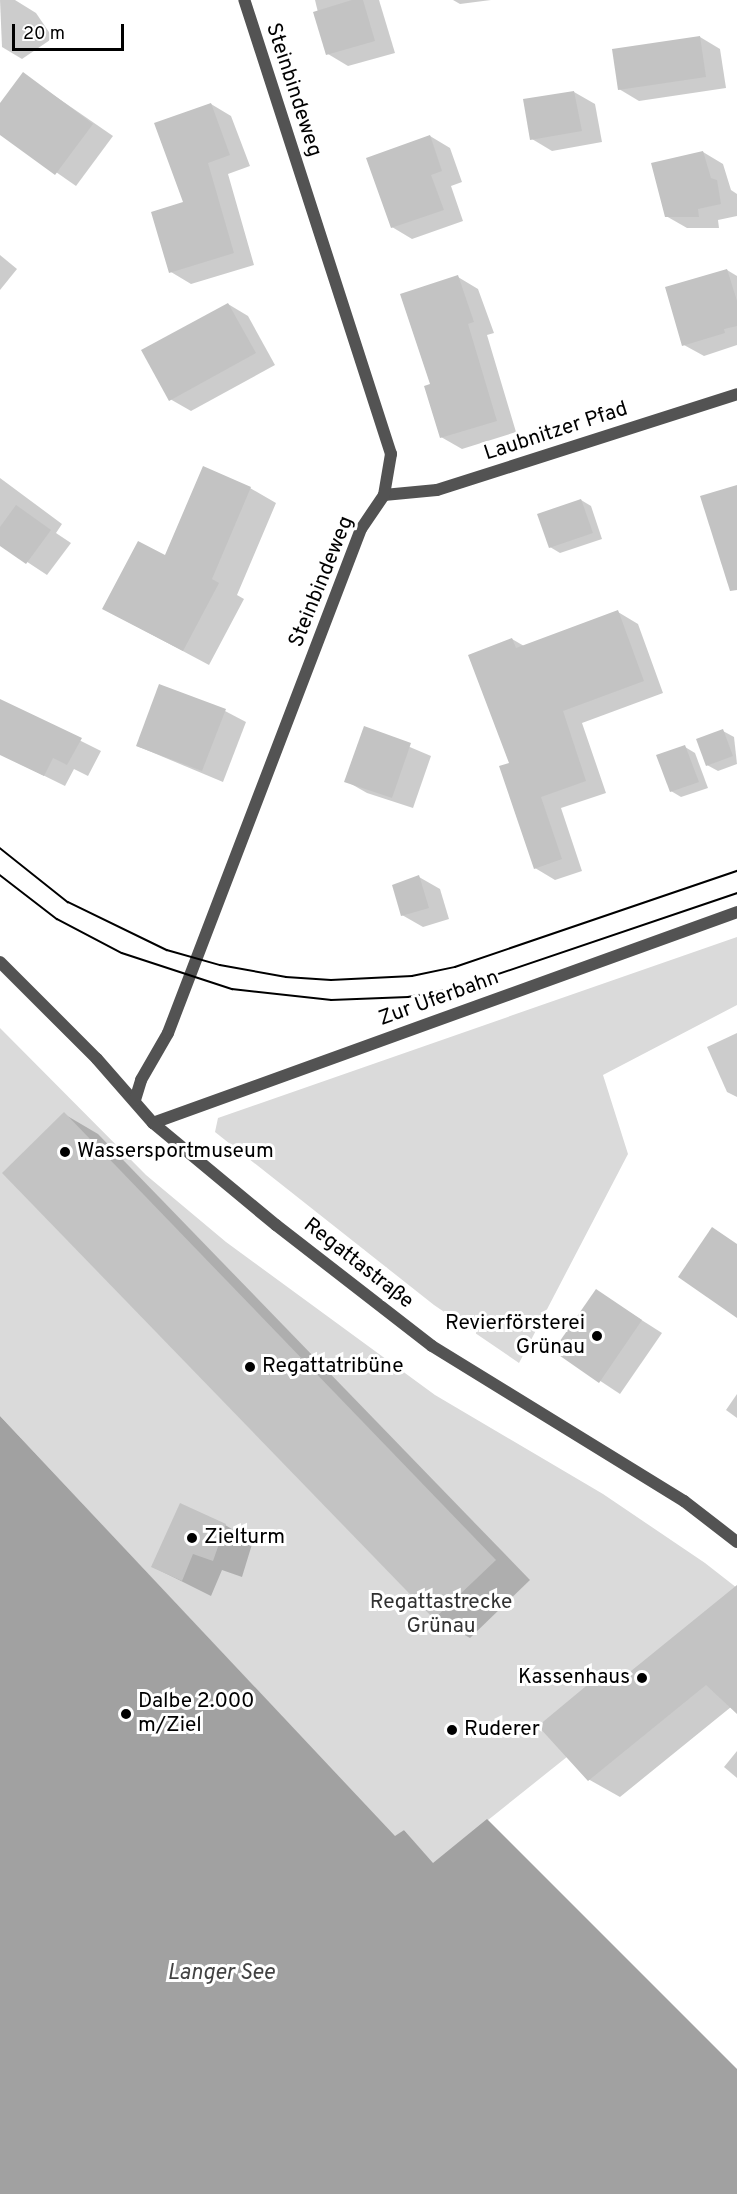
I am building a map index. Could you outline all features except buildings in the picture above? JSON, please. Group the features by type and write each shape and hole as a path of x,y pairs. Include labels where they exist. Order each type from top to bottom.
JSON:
{"street":[{"name":"Steinbindeweg","path":"135,1100 141,1080 168,1033 361,529 384,495 390,454 244,0"},
{"name":"Laubnitzer Pfad","path":"384,495 437,490 737,394"},
{"name":"Zur Uferbahn","path":"153,1123 737,912"},
{"name":"Regattastraße","path":"0,962 135,1100 153,1123 276,1225 432,1346 684,1501 737,1542"}],"green space":[{"path":"737,937 737,1005 603,1075 628,1154 519,1363 434,1305 215,1132 218,1118"},
{"name":"Regattastrecke Grünau","path":"0,1028 146,1175 226,1242 435,1395 603,1494 705,1563 737,1588 737,1621 433,1864 404,1830 395,1837 0,1416"}],"water":[{"name":"Langer See","path":"0,1416 395,1836 404,1830 433,1863 487,1819 737,2069 737,2194 0,2194"}],"tram line":[{"path":"0,848 68,902 167,950 220,965 286,977 331,980 412,976 455,967 737,871"},
{"path":"0,875 57,919 122,953 232,989 331,1000 408,997 460,987 737,893"}],"place":[{"name":"Wassersportmuseum","path":"65,1152"},
{"name":"Revierförsterei Grünau","path":"597,1336"},
{"name":"Regattatribüne","path":"250,1367"},
{"name":"Zielturm","path":"192,1538"},
{"name":"Kassenhaus","path":"642,1678"},
{"name":"Dalbe 2.000 m/Ziel","path":"126,1714"},
{"name":"Ruderer","path":"452,1730"}]}
